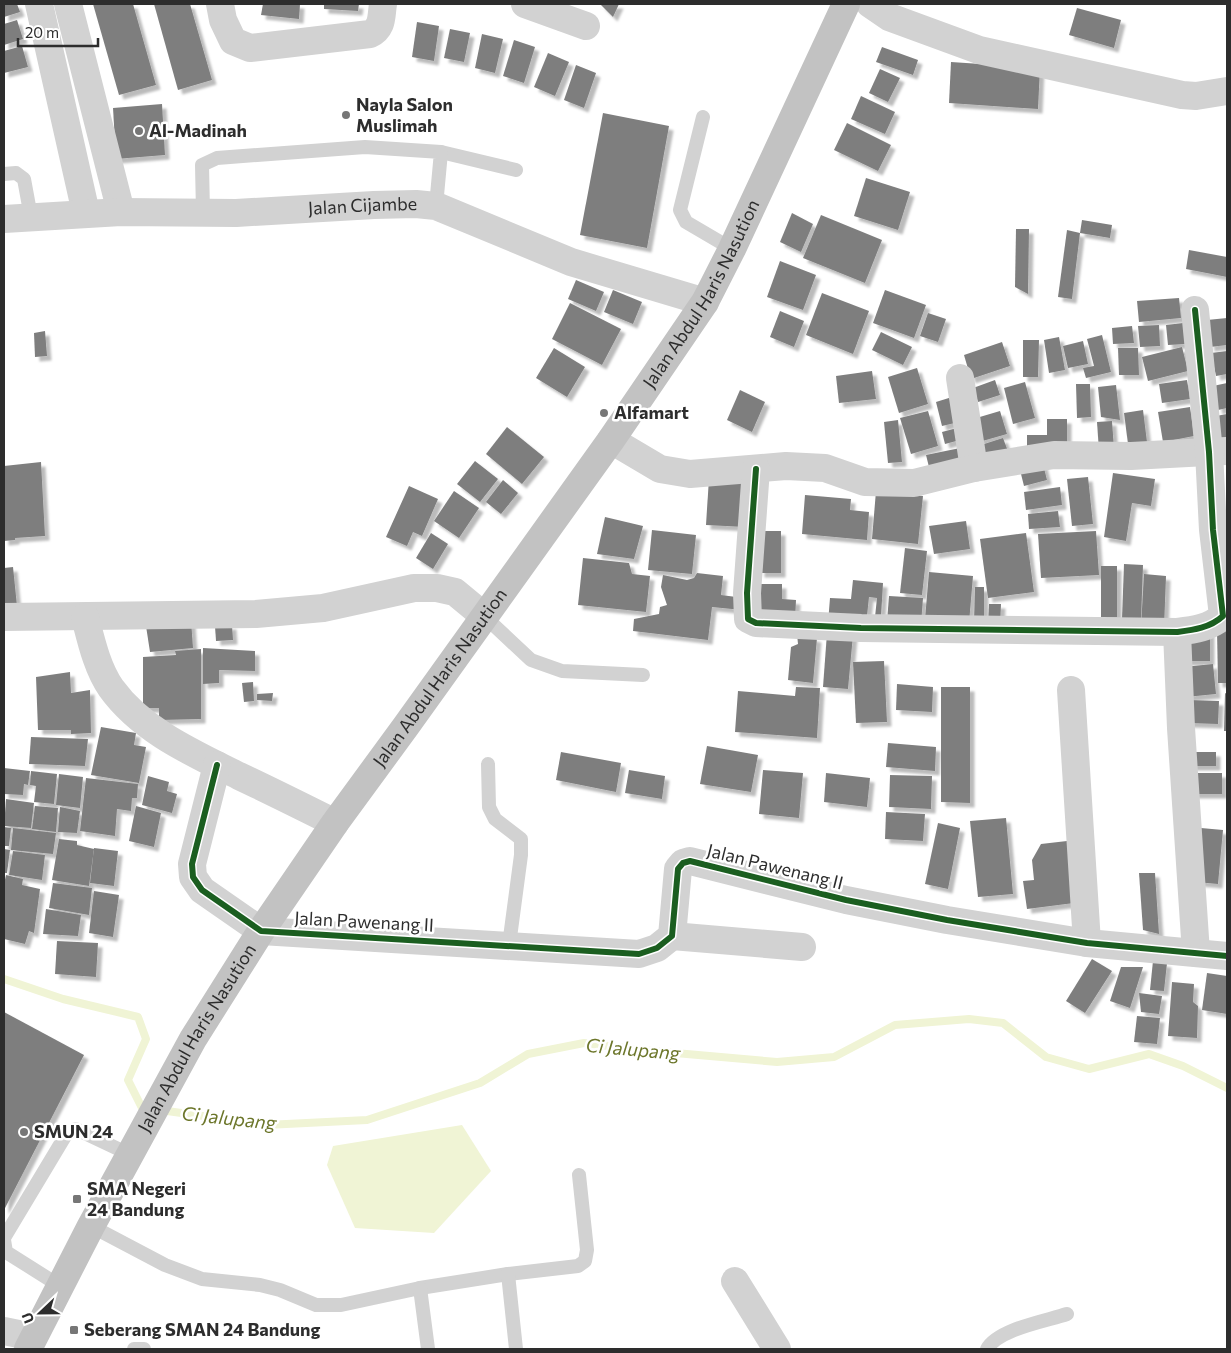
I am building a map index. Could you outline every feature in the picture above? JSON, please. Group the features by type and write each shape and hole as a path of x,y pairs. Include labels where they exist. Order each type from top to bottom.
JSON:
{"highway":[{"name":"Jalan Abdul Haris Nasution","path":"31,1343 91,1226 193,1039 261,932 336,823 611,440 705,302 732,249 846,4"}],"street":[{"path":"38,4 86,213"},
{"path":"68,4 121,212"},
{"path":"220,4 223,20 233,41 250,48 370,34 377,31 383,4"},
{"path":"525,4 586,26"},
{"path":"870,4 889,17 979,50 1182,95 1196,96 1227,91"},
{"path":"51,57 79,50"},
{"name":"Jalan Cijambe","path":"4,219 86,213 236,213 374,205 416,204 436,206 571,262 705,302"},
{"path":"756,469 746,593 748,619 756,623 861,628 1177,632 1201,628 1217,622 1223,616 1213,530 1218,451 1195,310"},
{"path":"960,378 974,468"},
{"path":"611,440 660,469 690,474 786,466 825,468 865,482 914,483 974,468 1054,456 1131,456 1218,451"},
{"path":"4,616 85,617 256,614 323,608 414,588 437,588 455,592 484,616"},
{"path":"85,617 100,665 110,687 132,713 159,734 217,765 336,823"},
{"path":"1177,632 1181,728 1196,953"},
{"path":"1071,690 1087,943"},
{"path":"217,765 192,864 193,877 202,890 261,932"},
{"name":"Jalan Pawenang II","path":"261,932 639,954 657,948 672,936 678,869 683,863 690,861 846,900 947,920 1087,943 1227,956"},
{"path":"672,936 802,947"},
{"path":"735,1281 777,1349"},
{"path":"4,1331 31,1343"}],"lane":[{"path":"703,117 680,210 686,222 732,249"},
{"path":"203,212 202,165 217,158 365,147 441,152 516,170"},
{"path":"436,206 441,152"},
{"path":"4,174 16,173 24,179 31,217"},
{"path":"484,616 531,660 562,671 643,675"},
{"path":"488,764 489,807 495,819 521,840 521,856 509,945"},
{"path":"60,1286 6,1252 4,1239 66,1133 76,1129 136,1145"},
{"path":"91,1226 165,1265 202,1279 260,1285 280,1290 316,1305 341,1305 420,1288 508,1274 578,1266 585,1261 587,1250 579,1175"},
{"path":"508,1274 516,1349"},
{"path":"420,1288 428,1349"},
{"path":"987,1349 998,1338 1010,1332 1067,1314"},
{"path":"134,1349 144,1349"}],"shaded area":[{"path":"462,1125 491,1171 434,1233 355,1228 327,1165 333,1146"}],"building":[{"path":"4,4 17,4 20,12 4,17"},
{"path":"93,4 133,4 156,85 119,95"},
{"path":"154,4 190,4 212,80 178,90"},
{"path":"263,4 300,4 299,19 261,15"},
{"path":"324,4 359,4 358,11 324,9"},
{"path":"600,4 619,4 613,17"},
{"path":"1077,8 1121,20 1114,48 1069,35"},
{"path":"17,20 23,39 4,45 4,24"},
{"path":"417,22 439,26 434,61 412,57"},
{"path":"450,29 470,33 464,62 444,58"},
{"path":"482,34 503,39 495,73 475,68"},
{"path":"514,40 535,47 524,83 503,76"},
{"path":"22,46 28,67 4,73 4,51"},
{"path":"882,47 918,60 913,75 876,62"},
{"path":"548,53 569,62 555,96 534,87"},
{"path":"951,62 1040,68 1038,109 949,103"},
{"path":"576,65 596,73 584,108 564,100"},
{"path":"880,69 900,78 888,102 869,93"},
{"path":"861,96 895,112 885,134 851,119"},
{"name":"Al-Madinah","path":"162,104 165,155 116,159 113,108"},
{"path":"603,113 669,126 647,248 580,235"},
{"path":"847,123 891,145 878,171 834,150"},
{"path":"866,178 910,192 898,230 854,216"},
{"path":"792,213 813,224 801,252 780,242"},
{"path":"821,215 882,240 865,283 803,258"},
{"path":"1082,220 1112,225 1110,238 1080,233"},
{"path":"1016,229 1029,229 1028,294 1015,287"},
{"path":"1067,230 1080,233 1072,299 1058,297"},
{"path":"1189,250 1227,257 1227,277 1186,269"},
{"path":"780,261 816,275 803,310 767,297"},
{"path":"576,280 604,292 596,311 568,299"},
{"path":"613,290 642,302 633,324 604,312"},
{"path":"885,290 926,305 914,338 873,323"},
{"path":"822,293 869,311 853,354 806,335"},
{"path":"1179,298 1181,318 1139,322 1137,301"},
{"path":"570,303 621,329 602,365 552,339"},
{"path":"780,311 804,321 794,347 770,337"},
{"path":"928,313 946,319 938,342 920,336"},
{"path":"1227,318 1227,345 1210,347 1207,320"},
{"path":"1183,323 1185,344 1168,345 1166,325"},
{"path":"1159,325 1160,346 1140,347 1138,326"},
{"path":"1132,326 1134,343 1113,344 1112,328"},
{"path":"45,331 47,356 35,357 34,333"},
{"path":"881,332 912,347 903,365 872,350"},
{"path":"1102,335 1111,372 1086,378 1083,368 1094,366 1087,339"},
{"path":"1059,337 1065,370 1049,373 1044,340"},
{"path":"1023,340 1039,340 1038,377 1023,377"},
{"path":"1083,341 1088,364 1068,368 1063,346"},
{"path":"1002,342 1010,366 971,379 964,355"},
{"path":"1182,347 1188,371 1148,381 1142,357"},
{"path":"554,348 585,367 567,397 536,378"},
{"path":"1118,348 1138,348 1139,375 1119,375"},
{"path":"1227,351 1227,374 1216,376 1211,353"},
{"path":"917,368 928,404 899,413 888,377"},
{"path":"872,371 876,399 839,403 836,376"},
{"path":"995,380 1000,395 978,402 973,388"},
{"path":"1187,380 1190,399 1162,403 1159,384"},
{"path":"1025,382 1035,418 1013,424 1004,388"},
{"path":"1227,383 1227,408 1218,410 1213,386"},
{"path":"1076,384 1090,384 1091,417 1077,418"},
{"path":"1116,385 1120,420 1101,417 1098,387"},
{"path":"740,390 765,402 752,432 727,420"},
{"path":"952,397 959,422 942,426 936,402"},
{"path":"1190,407 1194,436 1163,442 1158,412"},
{"path":"1143,410 1147,442 1128,444 1124,413"},
{"path":"928,411 938,446 911,454 900,418"},
{"path":"1000,411 1007,434 979,442 973,419"},
{"path":"1227,414 1227,439 1221,440 1216,416"},
{"path":"1047,419 1067,419 1067,448 1027,448 1027,435 1047,435"},
{"path":"898,420 902,462 888,463 884,422"},
{"path":"1112,421 1114,449 1099,451 1097,422"},
{"path":"507,427 544,457 522,484 486,454"},
{"path":"957,428 960,440 945,444 942,432"},
{"path":"1003,438 1009,454 983,462 978,446"},
{"path":"965,447 969,466 931,475 926,455"},
{"path":"475,461 498,479 480,502 457,484"},
{"path":"41,462 45,536 15,538 15,540 4,541 4,466"},
{"path":"1043,464 1047,480 1024,486 1020,470"},
{"path":"1113,473 1155,479 1151,506 1132,503 1126,541 1104,537"},
{"path":"1088,477 1093,524 1072,526 1067,479"},
{"path":"709,478 747,480 745,527 706,525"},
{"path":"503,480 518,493 501,514 486,502"},
{"path":"409,486 438,499 422,536 413,532 407,546 386,537"},
{"path":"1060,487 1062,505 1026,510 1024,492"},
{"path":"454,491 479,508 459,538 434,521"},
{"path":"876,491 923,496 918,544 872,539"},
{"path":"805,495 851,499 850,510 869,512 867,540 802,534"},
{"path":"1058,511 1060,527 1029,529 1028,514"},
{"path":"605,517 643,526 634,559 597,554"},
{"path":"966,521 970,549 934,554 929,526"},
{"path":"652,530 696,535 692,574 648,570"},
{"path":"760,531 781,531 781,573 760,573"},
{"path":"1096,531 1099,575 1041,578 1038,534"},
{"path":"431,533 448,544 433,569 416,558"},
{"path":"1026,533 1034,592 988,598 980,539"},
{"path":"905,548 927,551 922,595 900,593"},
{"path":"583,558 629,563 632,574 650,576 646,612 578,605"},
{"path":"1124,564 1143,565 1141,620 1122,619"},
{"path":"1101,566 1117,566 1117,617 1101,617"},
{"path":"13,567 17,606 4,608 4,568"},
{"path":"929,572 973,576 969,623 925,619"},
{"path":"697,573 723,576 721,595 744,598 742,610 712,607 708,640 633,631 634,619 659,614 660,607 667,605 661,587 663,575 687,580 694,578"},
{"path":"1144,574 1166,576 1164,628 1141,627"},
{"path":"853,580 883,583 881,617 875,617 877,598 869,597 866,625 828,623 830,598 851,599"},
{"path":"753,584 782,584 782,599 796,600 795,620 752,619"},
{"path":"975,587 984,587 984,621 974,621"},
{"path":"889,596 923,598 921,625 887,622"},
{"path":"989,604 1001,604 1000,626 988,625"},
{"path":"191,620 193,648 150,652 146,626"},
{"path":"232,625 233,640 216,641 215,626"},
{"path":"1217,630 1227,630 1227,683 1218,683"},
{"path":"1210,632 1210,661 1184,661 1184,633"},
{"path":"827,633 853,635 848,689 823,687"},
{"path":"797,634 817,638 813,683 788,680 791,647 798,644"},
{"path":"203,648 255,651 255,671 219,670 219,683 203,684"},
{"path":"201,649 201,719 159,720 159,708 143,708 143,657 176,655 175,651"},
{"path":"884,661 887,722 856,723 853,662"},
{"path":"1213,664 1216,694 1186,697 1183,667"},
{"path":"70,672 71,693 90,690 91,733 71,734 71,730 38,730 36,677"},
{"path":"253,682 254,701 244,702 242,683"},
{"path":"897,684 933,687 932,712 896,710"},
{"path":"796,687 820,688 817,738 735,732 738,691 795,696"},
{"path":"941,687 970,687 970,803 941,802"},
{"path":"273,693 272,701 257,700 257,694"},
{"path":"1225,693 1227,694 1227,731 1224,731"},
{"path":"1189,700 1219,701 1218,724 1188,723"},
{"path":"101,727 136,733 134,745 146,747 139,783 91,775"},
{"path":"31,737 88,739 85,766 29,764"},
{"path":"888,743 936,747 935,771 886,767"},
{"path":"707,746 758,755 751,792 700,784"},
{"path":"561,752 621,763 616,792 556,780"},
{"path":"1187,752 1216,752 1216,766 1188,766"},
{"path":"4,768 30,771 28,785 24,784 23,795 4,794"},
{"path":"629,770 665,776 662,799 625,793"},
{"path":"763,770 803,773 799,818 759,814"},
{"path":"31,771 57,774 54,804 34,802 36,786 30,785"},
{"path":"826,773 870,778 867,807 824,802"},
{"path":"1189,773 1222,773 1222,794 1189,794"},
{"path":"59,774 83,777 80,808 56,805"},
{"path":"890,775 932,776 931,809 889,807"},
{"path":"148,776 169,782 167,791 177,794 172,813 142,805"},
{"path":"86,778 138,784 137,798 132,798 131,811 117,809 115,836 80,831"},
{"path":"6,799 34,803 31,828 4,826"},
{"path":"35,806 58,808 56,832 32,829"},
{"path":"136,806 161,813 154,847 129,841"},
{"path":"60,807 80,811 77,833 58,832"},
{"path":"886,812 925,814 923,841 885,839"},
{"path":"1006,818 1013,894 978,897 970,821"},
{"path":"938,823 960,828 948,889 925,884"},
{"path":"4,827 11,828 9,846 4,846"},
{"path":"13,828 56,833 53,854 11,850"},
{"path":"1201,828 1223,830 1218,884 1196,882"},
{"path":"59,839 77,841 77,845 94,849 89,886 52,880"},
{"path":"1067,841 1074,903 1027,909 1023,881 1034,880 1032,860 1041,844"},
{"path":"94,848 118,851 114,886 90,883"},
{"path":"4,849 10,850 7,873 4,873"},
{"path":"13,851 45,855 42,880 9,875"},
{"path":"1139,873 1155,873 1159,934 1143,930"},
{"path":"6,875 23,879 22,885 40,889 34,933 29,931 25,944 4,939 4,884"},
{"path":"53,883 92,888 89,915 49,908"},
{"path":"94,891 119,895 113,937 89,933"},
{"path":"46,909 81,915 78,936 43,934"},
{"path":"57,941 98,943 96,977 55,974"},
{"path":"1092,959 1112,971 1085,1013 1066,1001"},
{"path":"1153,961 1167,963 1164,991 1150,990"},
{"path":"1121,967 1143,967 1130,1008 1110,1001"},
{"path":"1207,973 1227,976 1227,1014 1202,1010"},
{"path":"1172,982 1194,984 1193,1002 1198,1006 1197,1038 1168,1036"},
{"path":"1139,993 1162,996 1159,1014 1141,1012"},
{"name":"SMUN 24","path":"4,1012 84,1055 4,1210"},
{"path":"1137,1016 1160,1018 1157,1044 1134,1042"}],"waterway":[{"name":"Ci Jalupang","path":"4,979 63,999 138,1017 146,1039 128,1080 142,1108 149,1109"},
{"name":"Ci Jalupang","path":"160,1110 266,1125 367,1120 480,1083 528,1054 584,1043 777,1062 834,1057 895,1025 969,1019 1003,1023 1046,1057 1089,1069 1149,1054 1183,1066 1227,1088"}],"cycle path":[{"path":"756,469 747,593 748,619 756,623 861,628 1177,632 1207,626 1223,616 1213,530 1209,452 1195,310"},
{"path":"217,765 192,864 193,877 202,890 261,931 639,954 657,948 672,936 678,869 683,863 690,861 846,900 947,920 1087,943 1227,956"}],"place":[{"name":"Nayla Salon Muslimah","path":"346,115"},
{"name":"Al-Madinah","path":"139,131"},
{"name":"Alfamart","path":"604,413"},
{"name":"SMUN 24","path":"24,1132"},
{"name":"SMA Negeri 24 Bandung","path":"77,1199"},
{"name":"Seberang SMAN 24 Bandung","path":"74,1330"}]}
